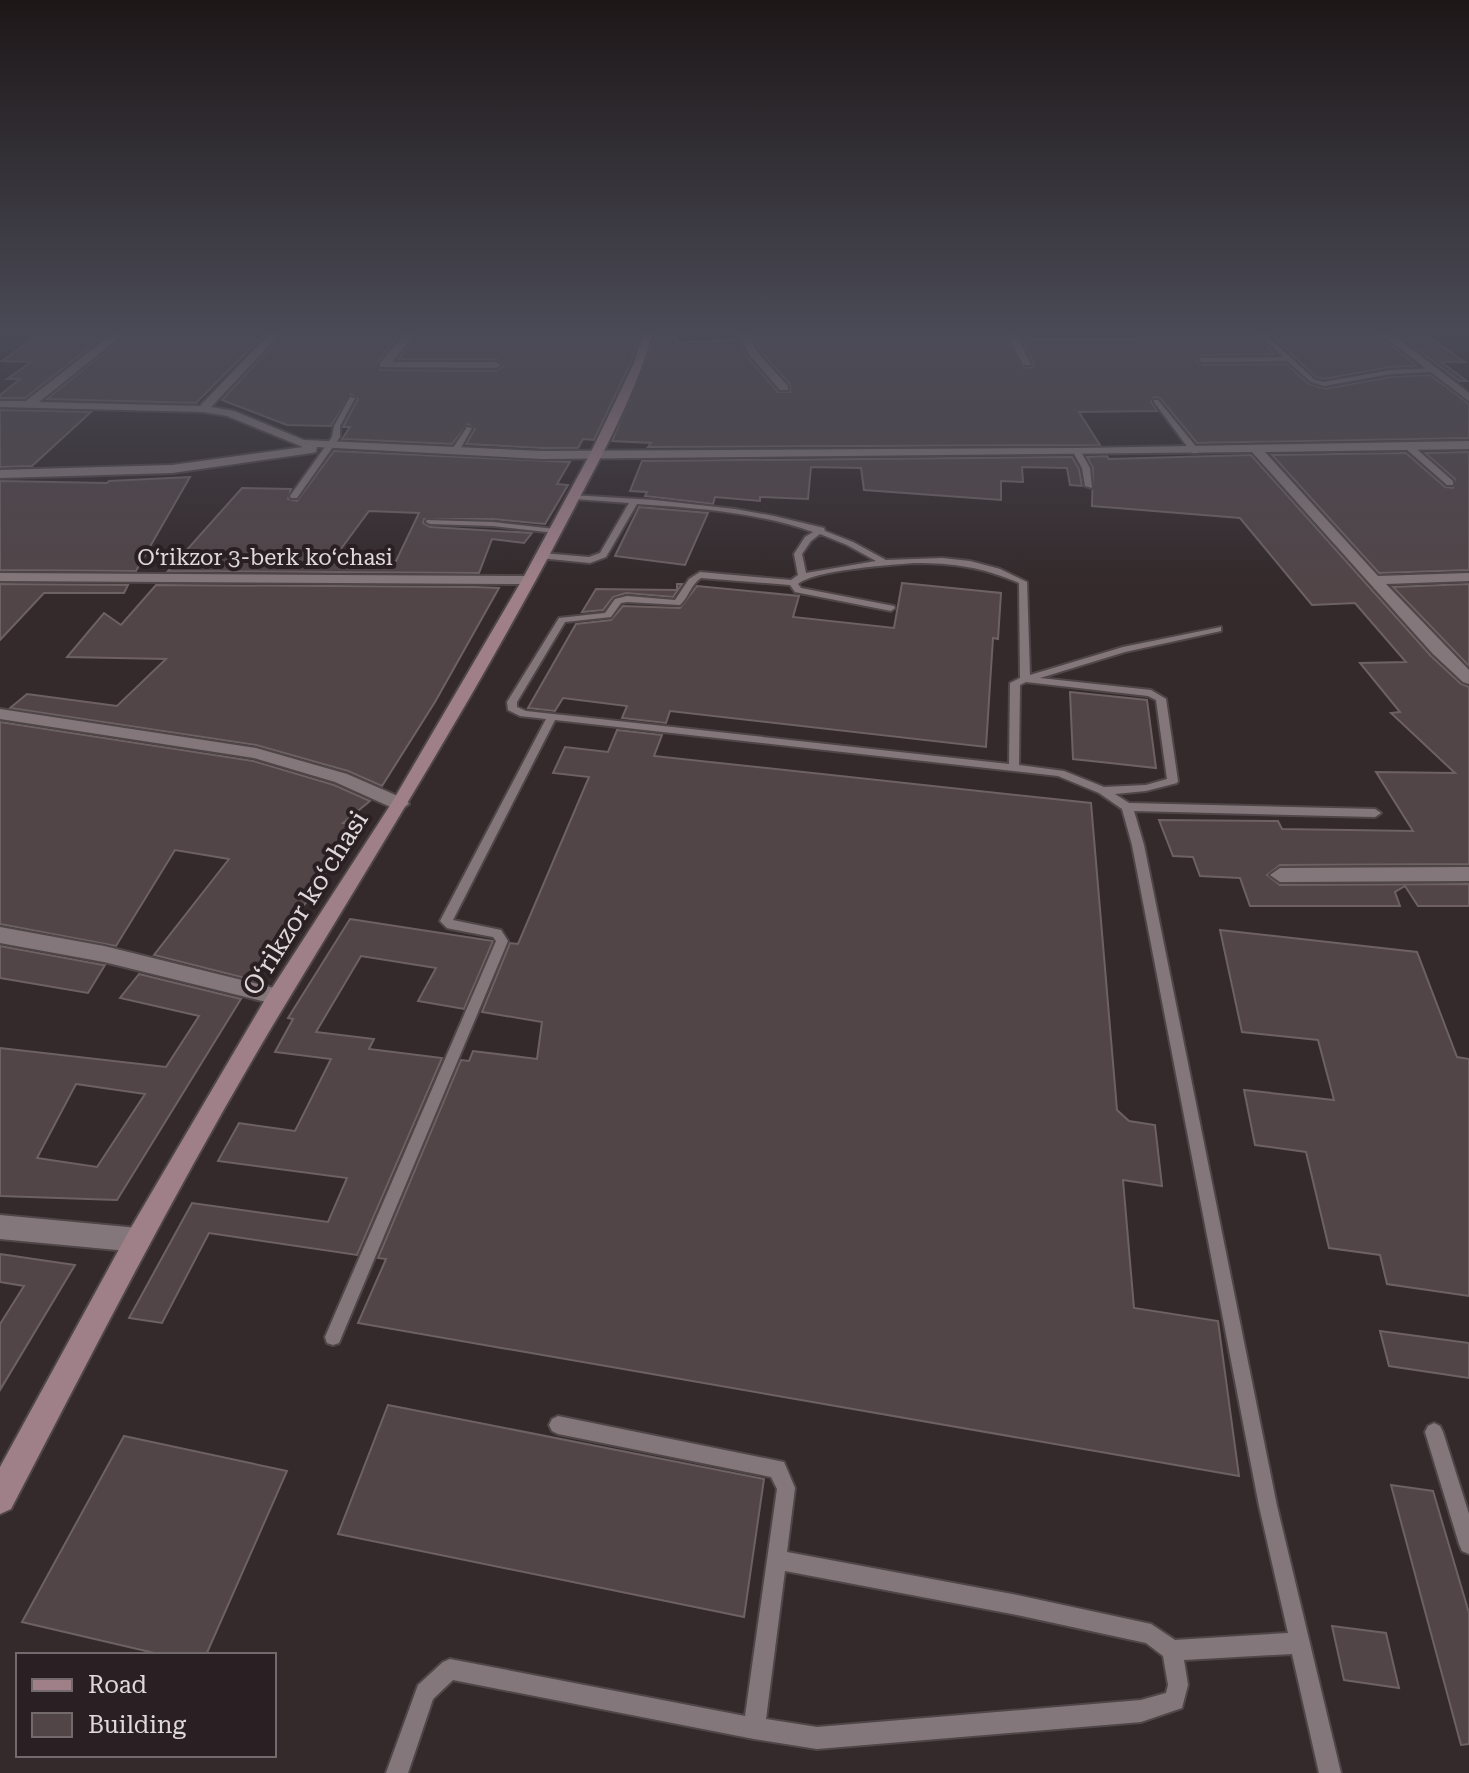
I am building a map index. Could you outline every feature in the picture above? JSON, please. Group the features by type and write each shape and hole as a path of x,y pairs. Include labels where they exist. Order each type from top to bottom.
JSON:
{"main road":[{"name":"Oʻrikzor koʻchasi","path":"0,1498 138,1240 278,997 400,804 529,580 614,416"}],"street":[{"path":"236,416 293,441 328,446 455,451 596,454 1077,452 1469,445"},
{"path":"0,474 172,469 328,446"},
{"path":"1255,449 1469,679"},
{"name":"Oʻrikzor 3-berk koʻchasi","path":"0,577 529,580"},
{"path":"1374,580 1469,577"},
{"path":"0,714 256,753 341,778 400,804"},
{"path":"1280,875 1469,874"},
{"path":"0,935 104,954 278,997"},
{"path":"0,1227 138,1240"}],"lane":[{"path":"294,496 336,437 342,416"},
{"path":"1167,416 1195,451"},
{"path":"455,451 469,428"},
{"path":"1408,446 1450,483"},
{"path":"1077,452 1086,468 1089,486"},
{"path":"574,497 740,512 792,521 841,538 885,563"},
{"path":"542,556 590,560 603,555 634,502"},
{"path":"430,522 493,524 555,531"},
{"path":"821,530 808,539 798,554 798,590 891,608"},
{"path":"1025,679 1023,582 1009,574 965,562 937,560 885,563 798,580 700,575 691,580 677,603 618,601 608,615 562,620 512,702 516,712 552,717 1060,773 1103,791 1127,807 1375,813"},
{"path":"1014,766 1015,683 1123,650 1218,629"},
{"path":"1025,679 1151,693 1161,699 1173,781 1146,788 1103,791"},
{"path":"333,1337 502,941 497,933 451,925 446,921 552,717"},
{"path":"1127,807 1138,845 1268,1506 1330,1773"},
{"path":"558,1425 777,1469 786,1488 754,1728"},
{"path":"1434,1432 1469,1544"},
{"path":"776,1560 1012,1604 1151,1634 1172,1650 1299,1643"},
{"path":"397,1773 425,1692 450,1669 817,1738 1141,1711 1175,1701 1178,1685 1172,1650"}],"building":[{"path":"0,416 87,416 32,466 0,467"},
{"path":"263,416 337,416 331,426 287,425"},
{"path":"349,416 606,416 594,440 583,439 578,448 466,444 475,429 468,424 452,444 342,439 350,427 343,427"},
{"path":"622,416 1081,416 1100,445 648,447 651,443 612,441"},
{"path":"1175,416 1469,416 1469,438 1197,443"},
{"path":"334,451 570,462 557,484 568,485 545,524 493,519 424,519 423,523 430,527 532,533 524,543 492,539 479,573 168,571 242,488 291,489 288,499 297,501","holes":["369,511 419,513 396,561 332,561"]},
{"path":"1469,452 1469,570 1379,573 1272,455 1406,453 1445,487 1453,488 1455,479 1425,453"},
{"path":"1251,455 1431,656 1461,684 1469,687 1469,864 1280,865 1267,875 1280,885 1469,884 1469,906 1418,906 1405,886 1395,892 1400,906 1250,906 1240,878 1200,876 1193,857 1173,856 1159,820 1278,821 1282,829 1413,831 1376,772 1455,773 1391,713 1400,712 1360,663 1406,662 1355,603 1312,605 1240,518 1092,506 1093,468 1087,457"},
{"path":"1072,457 1079,469 1082,486 1070,485 1067,468 1022,467 1023,482 1001,481 1001,500 864,490 861,468 811,467 808,499 760,497 760,501 715,497 713,504 645,496 647,492 630,491 642,461"},
{"path":"190,477 136,571 0,570 0,481 107,483"},
{"path":"639,507 708,513 685,565 615,556"},
{"path":"902,583 1001,593 998,639 993,638 986,747 670,711 666,723 622,718 627,706 563,698 555,711 528,708 576,624 611,620 623,606 680,608 697,586 799,596 793,617 894,628"},
{"path":"0,584 128,585 124,593 44,593 0,640"},
{"path":"677,584 682,584 673,597 626,593 613,597 603,610 582,612 596,589 677,590"},
{"path":"1469,584 1469,666 1393,587"},
{"path":"156,585 499,588 435,702 382,786 348,771 256,745 10,708 27,694 117,706 166,659 67,657 104,613 121,625"},
{"path":"1070,692 1147,700 1156,768 1073,759"},
{"path":"0,722 253,761 334,785 370,801 343,823 359,825 253,980 154,955 229,859 175,850 116,946 0,924"},
{"path":"617,730 662,735 654,756 1091,803 1117,1110 1129,1121 1155,1125 1162,1186 1123,1180 1134,1308 1218,1321 1239,1476 358,1323 386,1259 378,1258 461,1060 469,1061 473,1051 537,1059 542,1022 482,1012 510,943 518,944 589,777 553,773 565,747 608,752"},
{"path":"350,919 493,941 464,1009 418,1001 436,968 361,956 316,1032 374,1039 369,1049 442,1058 357,1255 209,1233 162,1323 129,1318 192,1203 328,1222 347,1178 218,1161 239,1123 295,1131 331,1059 275,1052 293,1019 288,1018"},
{"path":"1220,930 1417,952 1457,1057 1469,1059 1469,1296 1387,1284 1380,1255 1329,1248 1306,1152 1255,1145 1244,1090 1334,1100 1318,1040 1242,1032"},
{"path":"0,946 105,965 88,993 0,978"},
{"path":"139,974 241,999 117,1200 0,1196 0,1048 166,1067 199,1016 120,998","holes":["76,1084 145,1094 97,1167 37,1158"]},
{"path":"0,1254 75,1265 0,1390 0,1324 24,1286 0,1282"},
{"path":"1380,1331 1469,1343 1469,1378 1389,1366"},
{"path":"388,1405 764,1479 744,1617 338,1534"},
{"path":"124,1436 287,1471 207,1653 154,1653 22,1622"},
{"path":"1391,1485 1433,1491 1469,1613 1469,1744 1461,1745"},
{"path":"1332,1626 1386,1633 1399,1688 1344,1680"}]}
